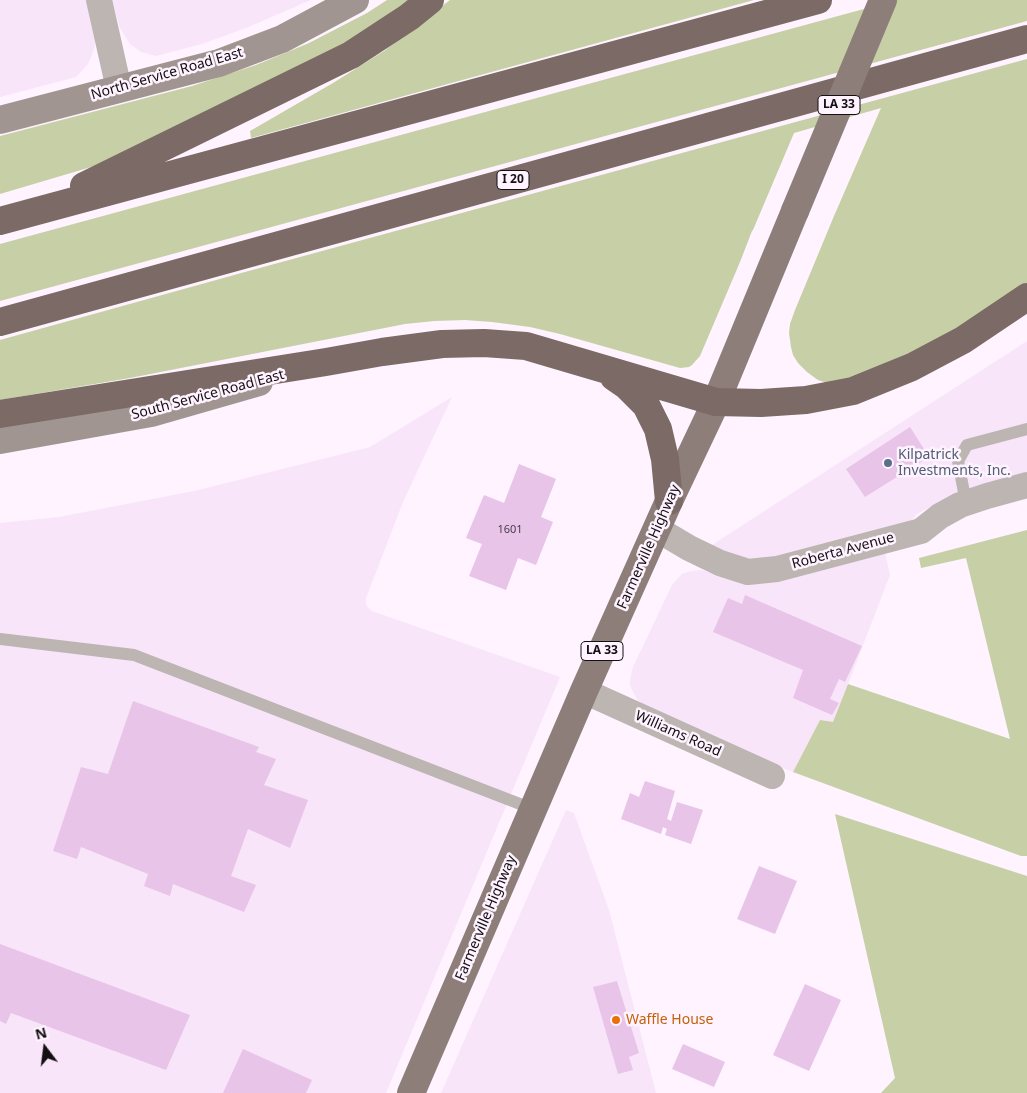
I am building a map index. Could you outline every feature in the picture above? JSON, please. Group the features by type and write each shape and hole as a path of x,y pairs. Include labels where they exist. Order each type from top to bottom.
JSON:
{"highway":[{"path":"29,214 351,55 409,17 430,0"},
{"path":"0,222 818,0"},
{"name":"I 20","path":"0,322 1027,39"},
{"path":"0,414 382,352 442,344 484,343 526,346 716,402 761,403 806,400 854,391 912,367 963,340 1027,297"},
{"path":"604,370 627,386 646,405 658,429 665,460 669,501"}],"main road":[{"name":"North Service Road East","path":"0,120 228,59 282,38 355,0"},
{"name":"Farmerville Highway","path":"411,1093 584,691 669,501 716,402 883,0"},
{"name":"South Service Road East","path":"0,440 151,413 326,362"}],"street":[{"path":"99,0 119,89"},
{"name":"Roberta Avenue","path":"657,529 689,548 720,563 748,572 777,569 921,531 940,516 960,505 1027,486"},
{"name":"Williams Road","path":"584,691 772,776"}],"lane":[{"path":"966,503 958,462 967,445 1027,429"},
{"path":"0,640 134,655 533,809"}],"shaded area":[{"path":"0,0 88,0 96,39 88,64 76,77 0,97"},
{"path":"112,0 311,0 246,28 202,44 156,56 141,52 130,44 120,28"},
{"path":"1027,341 1027,474 949,497 917,514 910,522 771,558 740,560 712,545"},
{"path":"452,397 403,502 366,598 366,605 372,611 560,677 386,1093 0,1093 0,523 59,517 194,491 370,447"},
{"path":"885,552 890,575 833,723 820,720 793,772 675,726 637,699 630,685 633,667 672,585 682,574 702,570 715,575"},
{"path":"566,810 574,813 609,910 656,1093 441,1093"}],"green space":[{"path":"387,0 410,0 376,26 273,89 108,162 0,194 0,136 192,86 256,65 309,43 367,13"},
{"path":"450,0 754,0 251,138 250,131 384,51"},
{"path":"897,0 1027,0 1027,21 0,301 0,244"},
{"path":"1027,59 1027,284 972,321 874,373 827,383 818,380 798,363 793,355 789,333 795,310 881,108 794,133 700,356 689,367 680,368 530,327 465,320 434,321 405,324 130,378 0,400 0,340"},
{"path":"1027,530 1027,856 1021,856 793,772 820,720 833,722 848,684 1010,739 966,558 921,568 919,558"},
{"path":"835,814 1027,876 1027,1093 881,1093 895,1078"}],"building":[{"name":"Kilpatrick Investments, Inc.","path":"910,427 929,457 865,497 846,469"},
{"path":"519,464 556,479 541,517 553,522 536,565 518,558 506,590 469,576 482,544 466,538 484,495 504,503"},
{"path":"745,595 862,646 845,682 839,679 830,699 839,703 832,715 793,698 803,670 713,632 728,598 742,604"},
{"path":"133,701 259,747 256,752 276,759 264,785 308,800 290,848 248,829 231,876 256,885 244,912 173,884 170,896 144,886 148,874 81,847 77,859 53,851 81,767 108,774"},
{"path":"645,781 675,791 667,819 671,821 677,802 703,810 691,844 665,835 667,829 663,827 661,834 621,819 630,793 639,797"},
{"path":"759,866 797,881 775,934 737,919"},
{"path":"0,944 190,1015 166,1070 11,1013 6,1024 0,1021"},
{"name":"Waffle House","path":"617,981 639,1053 629,1057 633,1070 618,1074 593,987"},
{"path":"805,984 841,1000 809,1071 773,1055"},
{"path":"683,1044 725,1062 714,1087 672,1069"},
{"path":"243,1049 312,1080 306,1093 223,1093"}],"place":[{"name":"Kilpatrick Investments, Inc.","path":"888,463"},
{"name":"Waffle House","path":"616,1020"}]}
